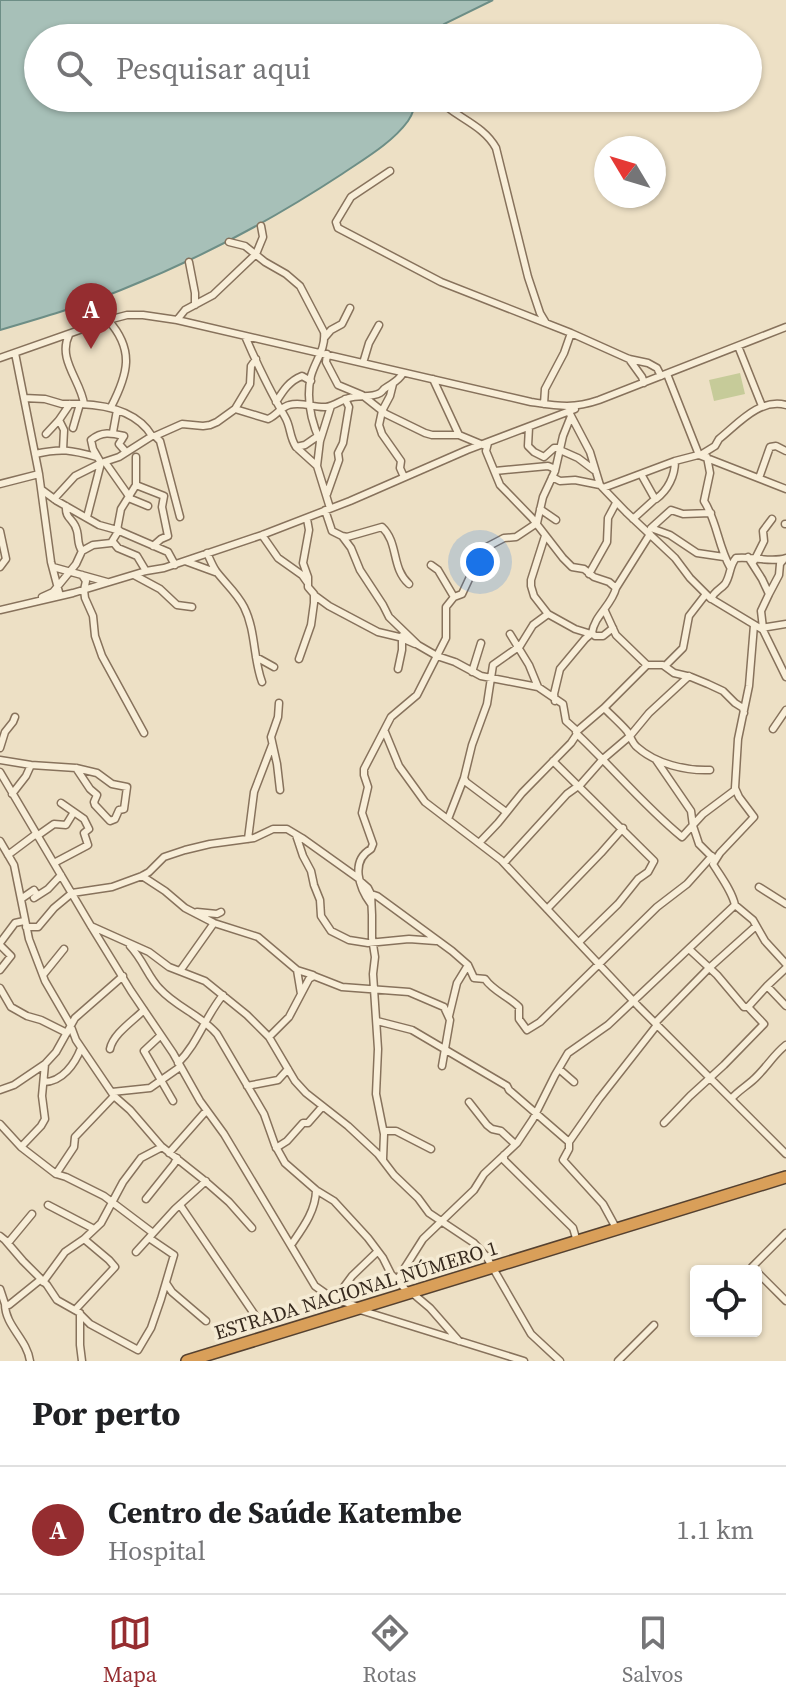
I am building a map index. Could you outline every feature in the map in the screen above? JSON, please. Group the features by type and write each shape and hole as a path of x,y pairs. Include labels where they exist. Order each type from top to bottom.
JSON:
{"highway":[{"name":"ESTRADA NACIONAL NÚMERO 1","path":"187,1361 786,1177"}],"street":[{"path":"455,112 488,137 496,148 526,269 546,323"},
{"path":"390,171 351,197 336,222 338,228 441,282 657,368 664,375 699,455 786,489"},
{"path":"177,320 185,310 213,295 256,254 263,237 261,226"},
{"path":"229,242 245,246 300,286 325,337 326,362 338,385 362,395 396,420 432,435 460,436 485,444"},
{"path":"189,262 195,305"},
{"path":"325,337 342,324 350,308"},
{"path":"0,358 108,320 135,314 177,320 544,404 582,406"},
{"path":"108,320 120,337 126,354 124,382 114,409 113,432"},
{"path":"363,363 379,325"},
{"path":"0,610 175,565 307,519 464,450 570,414 582,406 786,327"},
{"path":"544,404 548,381 571,333"},
{"path":"69,335 65,348 71,372 83,396 73,428"},
{"path":"245,336 288,424 290,438 317,466"},
{"path":"738,346 762,406"},
{"path":"15,353 60,596"},
{"path":"319,438 310,413 311,381 324,354"},
{"path":"54,499 75,476 101,461 115,459 182,424 210,425 235,409 250,384 251,366 256,359"},
{"path":"629,359 644,383"},
{"path":"235,409 268,419 289,405 331,406 345,399 380,393 403,373"},
{"path":"276,402 294,379 302,376 311,381"},
{"path":"433,379 464,450"},
{"path":"393,384 379,425 401,461 404,477"},
{"path":"24,398 114,409 142,422 164,452 180,517"},
{"path":"327,494 343,443 349,407 345,399"},
{"path":"495,471 551,466 553,474 560,481 575,480 602,486 699,455 715,446 719,439 758,408 778,403 786,405"},
{"path":"46,434 70,404"},
{"path":"331,406 319,438 317,466 327,494 332,531 350,536 382,527 393,542 400,575 409,584"},
{"path":"371,904 359,880 361,857 373,844 362,813 368,787 364,769 391,717 417,695 447,634 446,607 454,597 462,594 483,549 504,538 516,537 537,517 570,414"},
{"path":"570,414 586,443 602,486 640,526 670,535 697,553 752,560 785,558"},
{"path":"59,420 64,430 63,450"},
{"path":"529,427 528,446 534,452 544,457 554,448 560,449 596,472"},
{"path":"126,452 119,444 124,436 113,432 91,440 101,461 133,501 148,506"},
{"path":"296,447 319,438"},
{"path":"485,444 502,488 537,517 546,540 570,565 616,588"},
{"path":"759,478 770,447 776,446 786,451"},
{"path":"703,513 710,473 707,458 712,448"},
{"path":"35,454 57,449 79,452 101,461"},
{"path":"113,542 120,512 136,485 136,457"},
{"path":"87,517 101,461"},
{"path":"633,519 669,485 675,461"},
{"path":"0,484 39,474"},
{"path":"641,474 656,499"},
{"path":"136,485 164,496 162,507 168,536 153,546"},
{"path":"42,490 99,525 168,552 175,565"},
{"path":"704,501 730,567"},
{"path":"589,574 607,542 608,518 616,503"},
{"path":"66,506 66,515 77,530 78,547 82,551"},
{"path":"555,701 554,691 560,669 592,633 594,623 605,611 650,531 671,510 683,514 711,513"},
{"path":"537,517 556,520"},
{"path":"307,519 309,530 303,557 308,587 329,606 378,632 418,645 472,672 538,687"},
{"path":"752,560 764,541 763,531 772,519"},
{"path":"0,531 6,559 0,567"},
{"path":"650,531 709,596 759,627 785,672"},
{"path":"262,535 278,558 307,582"},
{"path":"342,536 389,617 418,645"},
{"path":"546,540 532,575 531,586 535,598 548,614 575,629 603,636 613,628"},
{"path":"24,604 49,595 70,573 82,551 93,545 113,542"},
{"path":"113,542 118,548 137,556 146,571"},
{"path":"207,553 214,569 244,607 262,682"},
{"path":"605,611 624,643 647,665 666,665 683,648 689,616 717,589 722,588 736,558"},
{"path":"371,894 439,941 468,965 474,978 485,979 512,1000 519,1007 519,1019 527,1030 540,1022 754,817 735,790 738,739 761,611 785,558"},
{"path":"752,560 769,594"},
{"path":"185,561 219,574"},
{"path":"431,565 439,571 454,597"},
{"path":"53,567 107,582"},
{"path":"82,575 95,636 144,733"},
{"path":"134,575 160,589 177,605 192,607"},
{"path":"299,659 311,625 314,594"},
{"path":"448,819 487,704 493,665 519,646 533,625 548,614"},
{"path":"759,627 786,624"},
{"path":"398,669 403,639 401,628"},
{"path":"510,634 538,687 563,704 566,721 576,733 682,837 703,814 735,790"},
{"path":"472,672 481,643"},
{"path":"256,657 274,667"},
{"path":"479,843 576,733 647,665"},
{"path":"666,665 674,673 723,691 743,708 744,714"},
{"path":"504,863 567,794 579,786 689,676"},
{"path":"279,703 278,717 271,732 280,790"},
{"path":"604,708 630,736 634,745 656,760 668,776 691,811 699,844 714,858"},
{"path":"773,729 786,710"},
{"path":"0,748 5,732 15,717"},
{"path":"385,732 399,766 425,802 504,863 633,1002 786,1154"},
{"path":"248,839 254,792 272,745"},
{"path":"0,760 76,768 99,774 112,784 128,788 124,809 119,810 115,819 111,821 94,804 97,795 76,768"},
{"path":"656,760 710,770"},
{"path":"553,761 654,861 648,872 579,942"},
{"path":"12,794 31,765"},
{"path":"668,776 685,767"},
{"path":"1,778 206,1111 224,1134 315,1286 335,1299 358,1308 524,1361"},
{"path":"464,778 506,812"},
{"path":"61,803 84,819 88,826"},
{"path":"8,855 54,824 66,825 74,812"},
{"path":"54,863 87,846 84,833 102,813"},
{"path":"547,909 623,828"},
{"path":"0,972 11,956 0,944 15,923 38,927 72,893 112,887 142,876 172,854 210,844 248,839 273,829 287,829 359,880 371,894 377,1021 376,1094 384,1131 383,1159"},
{"path":"296,835 320,900 321,916 331,931 346,939 373,943 409,939 439,941"},
{"path":"0,841 14,865 25,924 43,975 81,1048 113,1094 134,1114 160,1147 229,1202 252,1228"},
{"path":"714,858 713,864 735,905 753,920 765,941 786,966 748,1007"},
{"path":"21,899 34,890 36,896 48,889 61,875"},
{"path":"142,876 185,908 214,923 258,937 297,970 342,987 409,992 442,1006 449,1016"},
{"path":"759,887 786,904"},
{"path":"397,1280 423,1239 474,1190 484,1174 515,1144 536,1114 568,1053 608,1025 735,905"},
{"path":"193,912 221,912"},
{"path":"180,971 214,923"},
{"path":"91,926 149,952 164,964 205,981 247,1015 269,1037 301,1088 383,1159 429,1213 474,1243 486,1256 531,1334 560,1361"},
{"path":"615,1226 603,1204 563,1160 569,1142 656,1024 709,968 756,926"},
{"path":"124,941 141,958 160,990 214,1030 267,1119 276,1148 289,1168 334,1201 368,1238 397,1280 430,1308 449,1335"},
{"path":"43,975 64,949"},
{"path":"664,1123 764,1024 689,949"},
{"path":"442,1066 457,983 468,965"},
{"path":"297,970 301,994"},
{"path":"0,988 11,1007 59,1029 69,1024 123,976"},
{"path":"269,1037 289,1017 309,979 314,976"},
{"path":"767,986 786,1006"},
{"path":"56,1174 74,1147 75,1137 113,1094 150,1088 179,1065 223,995"},
{"path":"0,1011 9,1003"},
{"path":"110,1049 115,1037 144,1010"},
{"path":"377,1021 412,1030 507,1086 569,1142"},
{"path":"0,1090 14,1085 45,1064 56,1052 69,1024"},
{"path":"160,1036 144,1050 173,1101"},
{"path":"731,1099 786,1045"},
{"path":"44,1082 53,1082 72,1066 81,1048"},
{"path":"21,1147 44,1122 42,1096 45,1064"},
{"path":"247,1086 278,1080 288,1069"},
{"path":"559,1069 574,1082"},
{"path":"469,1102 487,1125 501,1131 515,1144"},
{"path":"276,1148 303,1123 308,1123 322,1107"},
{"path":"169,1153 206,1111"},
{"path":"0,1124 21,1147 56,1174 112,1202 174,1255 151,1328 138,1350 90,1324 78,1312 57,1300 0,1236"},
{"path":"384,1131 396,1131 431,1149"},
{"path":"6,1306 42,1281 65,1252 94,1229 141,1158 160,1147"},
{"path":"504,1154 504,1160 513,1170 573,1228 576,1238"},
{"path":"146,1199 177,1158"},
{"path":"136,1252 193,1195 202,1181"},
{"path":"291,1245 314,1205 316,1190"},
{"path":"48,1205 94,1229"},
{"path":"180,1205 261,1324"},
{"path":"8,1243 32,1214"},
{"path":"786,1233 752,1267 786,1301"},
{"path":"82,1361 78,1312 115,1267 84,1239"},
{"path":"335,1299 352,1276 377,1252"},
{"path":"166,1283 206,1321"},
{"path":"0,1289 29,1351 30,1361"},
{"path":"618,1361 654,1325"}],"green space":[{"path":"740,373 745,394 714,401 709,380"}],"water":[{"path":"0,0 493,0 444,24 24,24 24,112 412,112 408,121 386,143 262,223 207,252 121,290 0,330"}],"place":[{"name":"Centro de Saúde Katembe","path":"91,349"}]}
